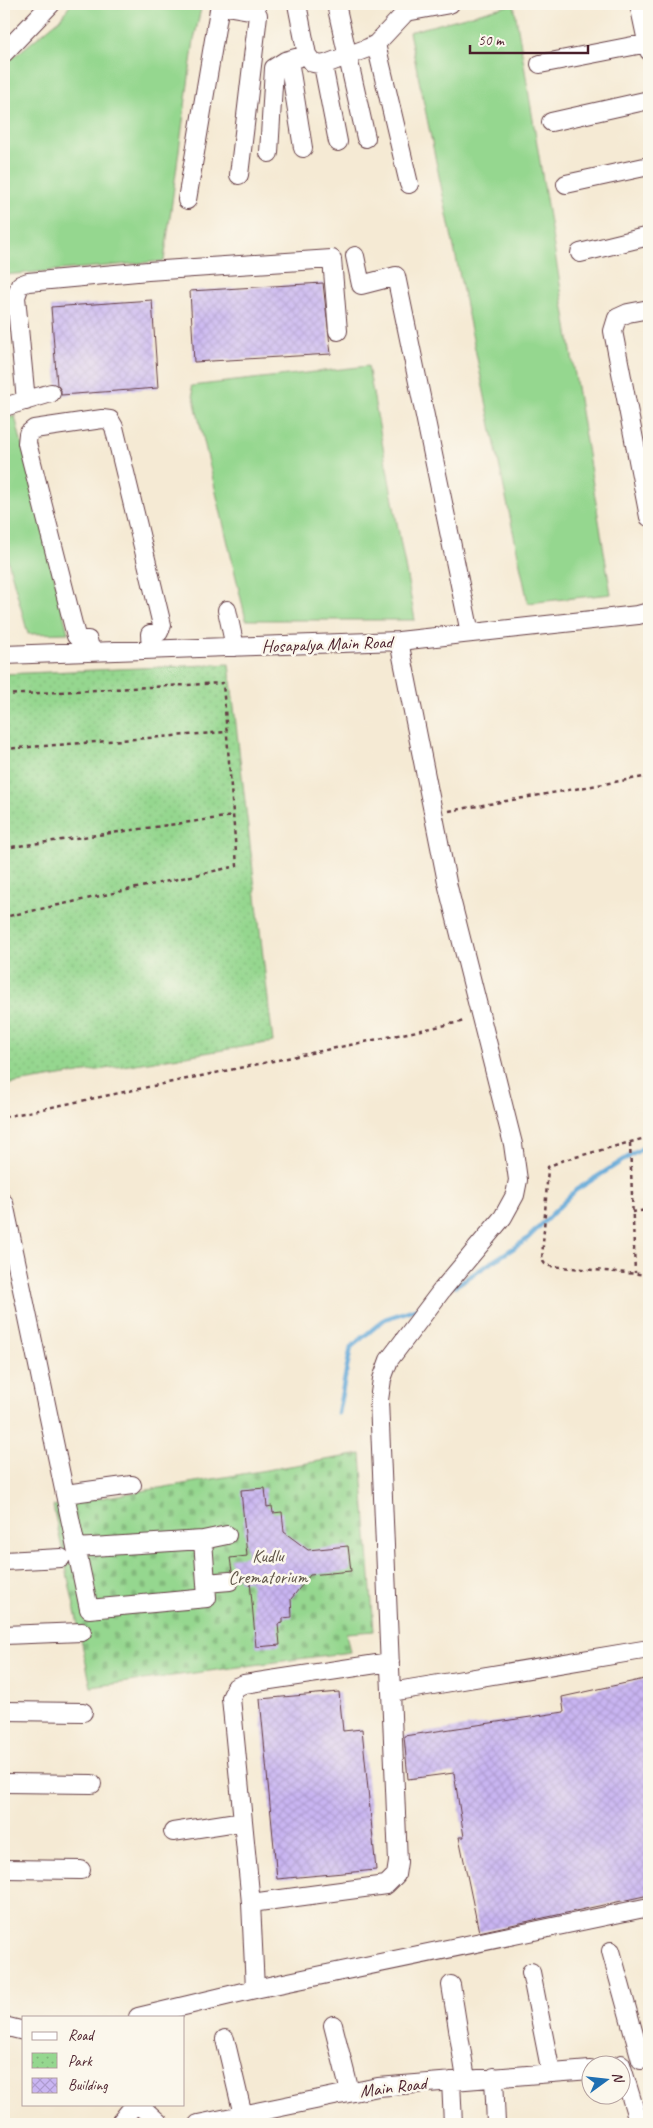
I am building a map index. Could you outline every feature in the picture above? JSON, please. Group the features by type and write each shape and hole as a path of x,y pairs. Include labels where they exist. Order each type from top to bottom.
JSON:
{"street":[{"path":"4,53 51,4"},
{"path":"297,4 307,55 313,63 323,65 376,44 404,8 450,4"},
{"path":"336,4 349,55 366,138"},
{"path":"540,64 648,47 639,4"},
{"path":"186,200 220,5 255,11 258,16 239,175"},
{"path":"376,44 409,184"},
{"path":"269,153 274,68 278,64 307,55"},
{"path":"289,60 303,148"},
{"path":"323,65 338,142"},
{"path":"551,122 649,100"},
{"path":"566,184 649,166"},
{"path":"580,253 649,236"},
{"path":"355,256 361,284 396,276 470,634"},
{"path":"26,401 16,298 20,285 28,282 148,271 332,259 338,331"},
{"path":"649,309 628,313 617,318 613,331 649,517"},
{"path":"4,407 51,394"},
{"path":"91,652 88,640 80,640 76,636 27,443 28,434 34,429 102,419 110,420 114,427 162,625 158,632 150,634 151,650"},
{"path":"227,610 235,647"},
{"name":"Hosapalya Main Road","path":"4,654 399,641 638,615 649,612"},
{"path":"251,1904 386,1885 396,1875 397,1852 390,1662 378,1400 382,1379 389,1360 442,1290 503,1217 515,1195 518,1180 513,1144 448,887 399,641"},
{"path":"4,1203 89,1609 207,1598 204,1540"},
{"path":"66,1500 132,1485"},
{"path":"76,1548 204,1540 227,1535"},
{"path":"4,1561 61,1558"},
{"path":"206,1583 230,1581"},
{"path":"4,1635 82,1632"},
{"path":"391,1692 649,1649"},
{"path":"255,1989 251,1904 231,1698 236,1687 244,1684 390,1662"},
{"path":"4,1711 83,1712"},
{"path":"4,1783 92,1784"},
{"path":"173,1832 243,1821"},
{"path":"4,1868 81,1870"},
{"path":"142,2016 255,1989 649,1907"},
{"path":"610,1951 645,2059 630,2062"},
{"path":"531,1972 550,2073"},
{"path":"451,1985 458,2080 453,2124"},
{"path":"333,2024 350,2092"},
{"path":"4,2026 22,2030"},
{"path":"225,2039 243,2115"},
{"name":"Main Road","path":"198,2124 390,2085 580,2071"},
{"path":"494,2078 496,2124"},
{"path":"630,2100 639,2124"},
{"path":"119,2124 134,2106"},
{"path":"138,2106 160,2124"}],"path":[{"path":"4,695 223,684 236,866 4,917"},
{"path":"4,749 226,732"},
{"path":"433,813 649,776"},
{"path":"4,848 233,816"},
{"path":"4,1117 481,1017"},
{"path":"649,1137 561,1161 548,1167 542,1260 545,1264 649,1275"},
{"path":"630,1143 635,1273"},
{"path":"632,1212 649,1210"}],"green space":[{"path":"71,4 202,4 194,40 164,261 4,275 4,65 60,19"},
{"path":"514,4 611,594 528,603 409,32"},
{"path":"368,366 415,620 246,620 191,386"},
{"path":"15,416 68,633 28,634 4,546 4,419"},
{"path":"229,664 273,1042 4,1085 4,674"},
{"name":"Kudlu Crematorium","path":"361,1454 374,1631 346,1633 350,1652 91,1687 53,1506"}],"building":[{"path":"323,283 331,354 194,362 190,291"},
{"path":"152,300 158,388 61,395 61,390 57,385 51,307"},
{"path":"265,1488 267,1507 272,1506 273,1513 282,1512 284,1532 308,1550 348,1546 351,1571 310,1575 291,1599 292,1617 283,1618 283,1623 278,1624 280,1645 256,1647 250,1581 240,1582 238,1575 232,1571 230,1558 247,1556 241,1490"},
{"path":"649,1678 649,1895 479,1932 459,1837 464,1837 454,1773 408,1779 404,1736 564,1712 562,1697"},
{"path":"339,1692 343,1731 362,1729 376,1870 277,1879 260,1699"}],"waterway":[{"path":"455,1286 526,1240 576,1190 649,1144"},
{"path":"338,1413 351,1347 385,1319 421,1307"}]}
